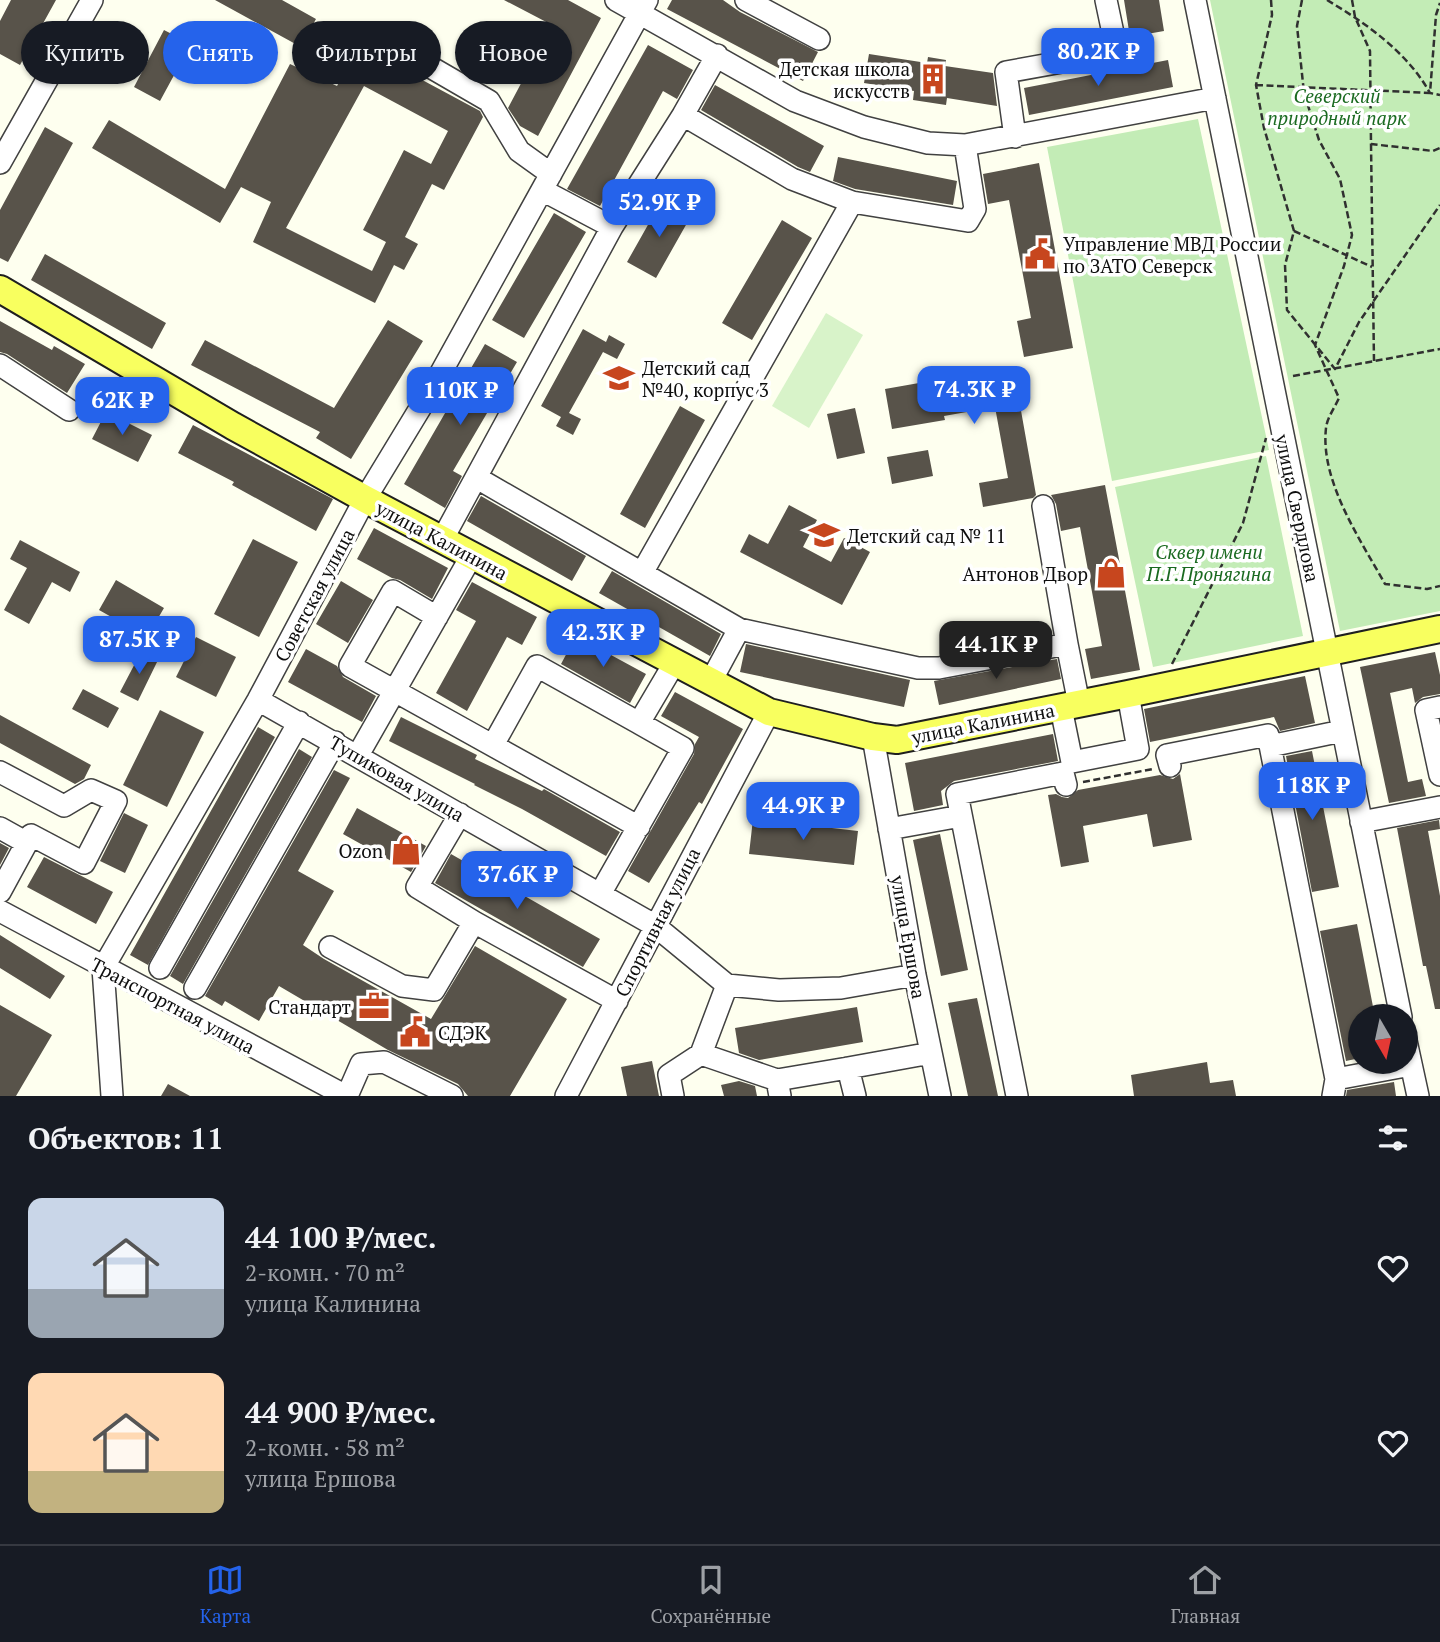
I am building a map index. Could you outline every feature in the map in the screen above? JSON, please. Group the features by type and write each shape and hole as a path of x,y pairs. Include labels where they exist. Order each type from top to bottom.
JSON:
{"main road":[{"name":"улица Калинина","path":"0,289 233,426 365,499 769,712 873,737 897,740 1440,629"}],"street":[{"path":"0,163 92,0"},
{"path":"616,0 643,6 717,55 795,100 864,127 928,143 965,145 1215,98"},
{"path":"746,0 819,38"},
{"path":"1015,136 1006,72 1117,52 1106,0"},
{"name":"улица Свердлова","path":"1195,0 1398,1004"},
{"name":"Советская улица","path":"103,968 258,700 365,499 433,387 643,6"},
{"path":"442,540 612,227 683,116 717,55"},
{"path":"441,73 489,101 519,151 546,182 612,227"},
{"path":"683,116 792,178 852,201 968,221 975,209 965,145"},
{"path":"642,573 852,201"},
{"path":"0,365 69,410"},
{"path":"477,478 739,629 918,668 939,668 1067,644"},
{"path":"1043,506 1067,644 1072,762 1138,749 1128,694"},
{"path":"358,755 471,555"},
{"path":"437,617 393,591 349,666 639,827"},
{"path":"711,681 739,629"},
{"path":"639,723 675,662"},
{"path":"493,744 537,666 683,748 600,894"},
{"name":"Тупиковая улица","path":"258,700 654,925 727,985"},
{"path":"1440,707 1426,710 1440,775"},
{"name":"Спортивная улица","path":"566,1096 654,925 769,712"},
{"path":"160,968 299,722"},
{"path":"1270,746 1342,731"},
{"path":"1170,766 1167,755 1268,735 1335,1088 1381,1074"},
{"name":"улица Ершова","path":"873,737 915,975 940,1096"},
{"path":"195,988 335,742"},
{"path":"0,772 64,806 91,790 116,801 85,863 31,835 0,892"},
{"path":"1017,1096 957,794 1063,773 1066,785"},
{"path":"1362,821 1440,807"},
{"path":"460,814 417,887 474,922 617,1001"},
{"path":"889,830 961,816"},
{"path":"0,828 27,843"},
{"name":"Транспортная улица","path":"0,911 347,1096"},
{"path":"330,947 401,985 433,990 474,922"},
{"path":"103,968 112,1096"},
{"path":"673,1096 669,1075 701,1054 727,985 779,990 841,988 915,975"},
{"path":"701,1054 778,1088 848,1068 931,1053"},
{"path":"347,1096 361,1064 384,1062 452,1096"},
{"path":"848,1068 855,1096"},
{"path":"1413,1074 1418,1096"}],"path":[{"path":"1271,0 1272,15 1256,85 1264,128 1294,231 1285,265 1287,310 1335,369"},
{"path":"1302,0 1297,26 1303,87 1319,141 1340,179 1353,235 1315,345 1339,398 1326,426 1326,458 1344,510 1385,584 1427,589 1440,586"},
{"path":"1327,0 1355,17 1400,52 1430,93"},
{"path":"1352,0 1355,17 1370,51 1374,362"},
{"path":"1430,93 1436,15 1440,3"},
{"path":"1256,85 1370,89 1440,95"},
{"path":"1371,144 1433,151 1440,148"},
{"path":"1335,369 1359,322 1440,205"},
{"path":"1294,231 1373,267"},
{"path":"1293,376 1440,349"},
{"path":"1168,671 1243,523 1266,435"},
{"path":"1066,785 1170,766"}],"green space":[{"name":"Северский природный парк","path":"1210,0 1440,0 1440,611 1340,631"},
{"path":"1198,119 1269,450 1112,481 1047,147"},
{"path":"826,313 863,335 809,428 772,406"},
{"name":"Сквер имени П.Г.Пронягина","path":"1266,456 1303,636 1153,667 1115,487"}],"building":[{"path":"11,0 56,0 44,21 21,21 20,65 0,54 0,21"},
{"path":"215,0 282,0 316,19 292,21 292,42 278,34 278,21 253,21"},
{"path":"504,0 568,0 601,18 572,72 572,21 544,21"},
{"path":"672,0 723,0 740,12 818,52 803,81 667,9"},
{"path":"1124,0 1159,0 1164,31 1130,37"},
{"path":"163,32 163,84 169,84 160,101 134,87 136,84 149,84 149,58"},
{"path":"648,45 693,70 677,99 663,91 600,206 567,189"},
{"name":"Детская школа искусств","path":"869,54 927,63 928,57 946,60 945,66 993,73 997,106 947,98 946,105 913,100 914,91 864,83"},
{"path":"1168,60 1173,87 1029,115 1024,88"},
{"path":"290,64 292,84 430,84 480,111 483,117 444,190 432,184 405,237 418,244 404,270 394,265 375,303 253,242 271,202 241,187 220,223 92,148 109,120 225,189","holes":["364,86 448,131 431,164 404,150 363,230 386,242 372,271 286,228"]},
{"path":"521,84 566,84 538,136 520,126 508,108"},
{"path":"715,85 824,146 810,172 701,110"},
{"path":"45,127 73,143 8,262 0,258 0,210"},
{"path":"838,157 957,181 953,205 855,189 833,181"},
{"path":"1039,163 1073,348 1024,357 1017,321 1031,318 1009,200 988,204 983,174"},
{"path":"662,200 691,216 656,278 627,262"},
{"path":"554,213 586,232 524,338 492,320"},
{"path":"782,220 812,238 752,340 722,323"},
{"path":"45,254 166,323 152,349 31,280"},
{"path":"388,320 423,341 351,459 316,438 320,432 191,365 205,340 334,408"},
{"path":"0,321 52,350 54,346 85,364 67,393 0,352"},
{"path":"583,329 606,342 609,335 625,344 617,359 603,352 569,413 581,419 573,435 556,426 561,417 541,406"},
{"path":"485,344 517,362 453,471 462,476 445,508 404,484"},
{"path":"1015,377 1036,495 1033,498 983,507 979,483 1008,478 995,407 944,416 945,420 892,429 885,389 936,380 938,390"},
{"path":"680,406 705,420 645,528 620,514"},
{"path":"855,408 865,453 837,459 827,414"},
{"path":"106,412 152,435 138,462 92,439"},
{"path":"193,425 333,499 316,531 232,485 234,482 178,453"},
{"path":"928,450 933,476 892,484 887,457"},
{"path":"1105,485 1140,670 1091,679 1085,649 1102,646 1080,527 1061,531 1056,504 1051,495"},
{"path":"481,496 586,556 572,581 467,521"},
{"path":"789,505 817,520 803,547 831,562 844,538 870,552 842,605 740,552 749,534 768,544"},
{"path":"374,528 448,568 432,599 357,559"},
{"path":"253,539 298,562 259,637 214,614"},
{"path":"20,540 80,572 70,592 52,582 29,624 4,610 27,568 10,559"},
{"path":"612,571 721,634 710,656 599,593"},
{"path":"116,580 164,608 147,637 99,610"},
{"path":"341,581 373,600 348,643 316,624"},
{"path":"472,582 537,617 522,645 507,637 467,711 436,693 476,621 456,610"},
{"path":"576,636 646,674 630,703 561,664"},
{"path":"196,637 236,657 216,697 176,677"},
{"path":"746,644 910,680 904,707 740,672"},
{"path":"306,649 337,666 343,677 376,696 362,722 288,682"},
{"path":"141,652 158,660 138,701 120,692"},
{"path":"1435,652 1440,675 1440,694 1423,697 1415,703 1412,688 1390,693 1408,782 1422,779 1426,796 1389,803 1360,667"},
{"path":"1057,659 1061,679 939,705 934,681"},
{"path":"1305,676 1315,723 1280,731 1274,717 1150,742 1144,709"},
{"path":"83,689 119,708 108,728 72,709"},
{"path":"675,692 743,729 702,804 699,802 649,883 628,871 694,754 699,737 661,716"},
{"path":"160,710 204,732 167,807 123,785"},
{"path":"0,715 91,765 84,779 75,784 0,743"},
{"path":"401,717 477,755 475,759 542,791 544,789 620,832 606,856 475,784 389,741"},
{"path":"258,727 275,737 148,965 130,955"},
{"path":"1053,734 1058,761 954,781 941,791 943,805 914,811 905,763"},
{"path":"299,749 312,757 183,984 170,976"},
{"path":"1312,751 1339,887 1312,892 1286,756"},
{"path":"334,770 350,778 298,871 334,891 303,945 431,1019 475,946 567,999 510,1096 468,1096 458,1084 388,1050 279,986 259,1021 225,1001 222,1006 205,996"},
{"path":"1180,774 1192,840 1153,847 1147,814 1083,826 1089,862 1061,867 1048,795 1056,794 1068,798 1078,790 1160,775 1173,779"},
{"path":"357,808 426,846 411,872 343,834"},
{"path":"124,813 148,825 125,873 100,861"},
{"path":"753,819 858,831 854,865 749,854"},
{"path":"1439,820 1440,829 1428,831 1440,896 1440,1009 1435,1009 1426,966 1423,966 1397,828"},
{"path":"940,834 968,970 941,976 913,840"},
{"path":"0,843 9,848 0,865"},
{"path":"451,854 600,939 583,967 435,883"},
{"path":"44,857 113,892 96,924 27,887"},
{"path":"1357,924 1372,1004 1348,1004 1346,1061 1320,931"},
{"path":"0,935 65,976 50,999 0,968"},
{"path":"977,998 998,1096 968,1096 948,1003"},
{"path":"0,1005 52,1035 16,1096 0,1096"},
{"path":"857,1007 863,1042 759,1060 739,1053 735,1028"},
{"path":"652,1061 659,1096 627,1096 621,1067"},
{"path":"1207,1062 1210,1083 1233,1080 1236,1096 1134,1096 1131,1075"},
{"path":"739,1081 755,1086 757,1096 724,1096 721,1085"},
{"path":"1394,1082 1396,1096 1346,1096 1347,1090"},
{"path":"168,1084 190,1096 161,1096"}],"place":[{"name":"Детская школа искусств","path":"933,79"},
{"name":"Управление МВД России по ЗАТО Северск","path":"1040,254"},
{"name":"Детский сад №40, корпус 3","path":"619,378"},
{"name":"Детский сад № 11","path":"824,535"},
{"name":"Антонов Двор","path":"1111,573"},
{"name":"Ozon","path":"406,850"},
{"name":"Стандарт","path":"374,1006"},
{"name":"СДЭК","path":"415,1032"}]}
